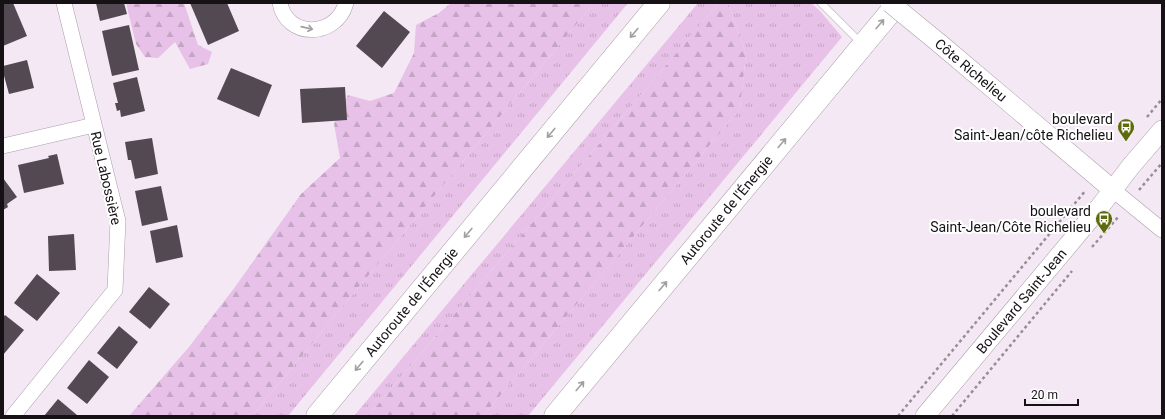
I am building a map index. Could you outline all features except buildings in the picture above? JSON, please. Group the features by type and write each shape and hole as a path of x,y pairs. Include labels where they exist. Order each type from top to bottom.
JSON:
{"highway":[{"name":"Autoroute de l'Énergie","path":"317,416 659,3"},
{"name":"Autoroute de l'Énergie","path":"555,416 898,3"}],"street":[{"name":"Rue Labossière","path":"13,416 115,290 118,221 64,3"},
{"path":"280,3 286,16 294,24 305,29 316,30 328,27 337,20 344,11 346,3"},
{"name":"Côte Richelieu","path":"890,3 1162,230"},
{"path":"3,146 94,125"},
{"name":"Boulevard Saint-Jean","path":"925,416 1162,130"}],"lane":[{"path":"821,3 863,45"}],"path":[{"path":"1151,176 1162,163"},
{"name":"Boulevard Saint-Jean","path":"898,416 1080,196"},
{"path":"1091,250 1109,228"},
{"name":"Boulevard Saint-Jean","path":"952,416 1076,267"}],"green space":[{"path":"126,3 184,3 198,45 212,52 208,64 190,69 175,42 158,58 145,57 136,44"},
{"path":"451,3 594,3 252,416 129,416 189,347 235,287 301,194 340,158 334,124 348,95 370,101 394,93 414,53 416,25 439,13"},
{"path":"594,3 628,3 288,416 252,416"},
{"path":"698,3 719,3 368,416 354,416"},
{"path":"719,3 728,3 746,54 740,109 483,416 368,416"},
{"path":"728,3 811,3 820,11 842,37 528,416 483,416 740,109 746,54"}],"place":[{"name":"boulevard Saint-Jean/côte Richelieu","path":"1126,142"},
{"name":"boulevard Saint-Jean/Côte Richelieu","path":"1104,234"}]}
